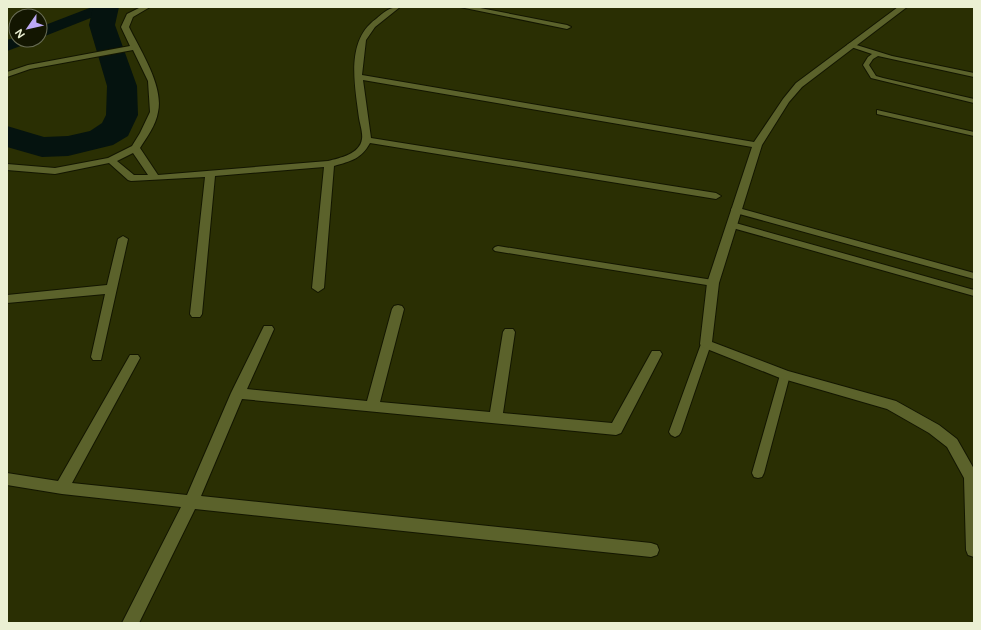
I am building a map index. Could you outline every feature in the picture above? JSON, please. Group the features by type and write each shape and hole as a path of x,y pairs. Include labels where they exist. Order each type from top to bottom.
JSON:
{"street":[{"path":"7,167 15,169 55,171 111,160 135,148 145,132 154,112 152,80 125,26 130,16 146,7"},
{"path":"111,160 131,178 155,178 210,175 329,164 349,158 360,152 367,140 358,77 362,40 372,26 396,7"},
{"path":"464,7 566,27"},
{"path":"903,7 799,85 786,101 757,145 713,282 706,344 785,375 891,406 928,425 952,443 973,477 974,550"},
{"path":"7,74 28,67 136,47"},
{"path":"358,77 757,145"},
{"path":"367,140 716,196"},
{"path":"135,148 155,178"},
{"path":"318,288 329,164"},
{"path":"196,314 210,175"},
{"path":"97,357 123,239"},
{"path":"7,299 111,289"},
{"path":"372,407 398,309"},
{"path":"130,623 192,500 238,393 268,329"},
{"path":"496,417 509,332"},
{"path":"238,393 372,407 616,429 656,354"},
{"path":"62,488 134,358"},
{"path":"7,479 62,488 192,500 651,550"}],"lane":[{"path":"850,46 891,58 974,75"},
{"path":"878,53 870,58 866,65 873,77 974,101"},
{"path":"880,112 974,134"},
{"path":"735,210 974,276"},
{"path":"732,225 974,293"},
{"path":"498,250 713,282"},
{"path":"675,432 706,344"},
{"path":"758,473 785,375"}],"waterway":[{"path":"48,30 106,7"},
{"path":"7,136 42,147 68,146 101,138 116,129 122,115 122,86 102,25 106,7"}]}
